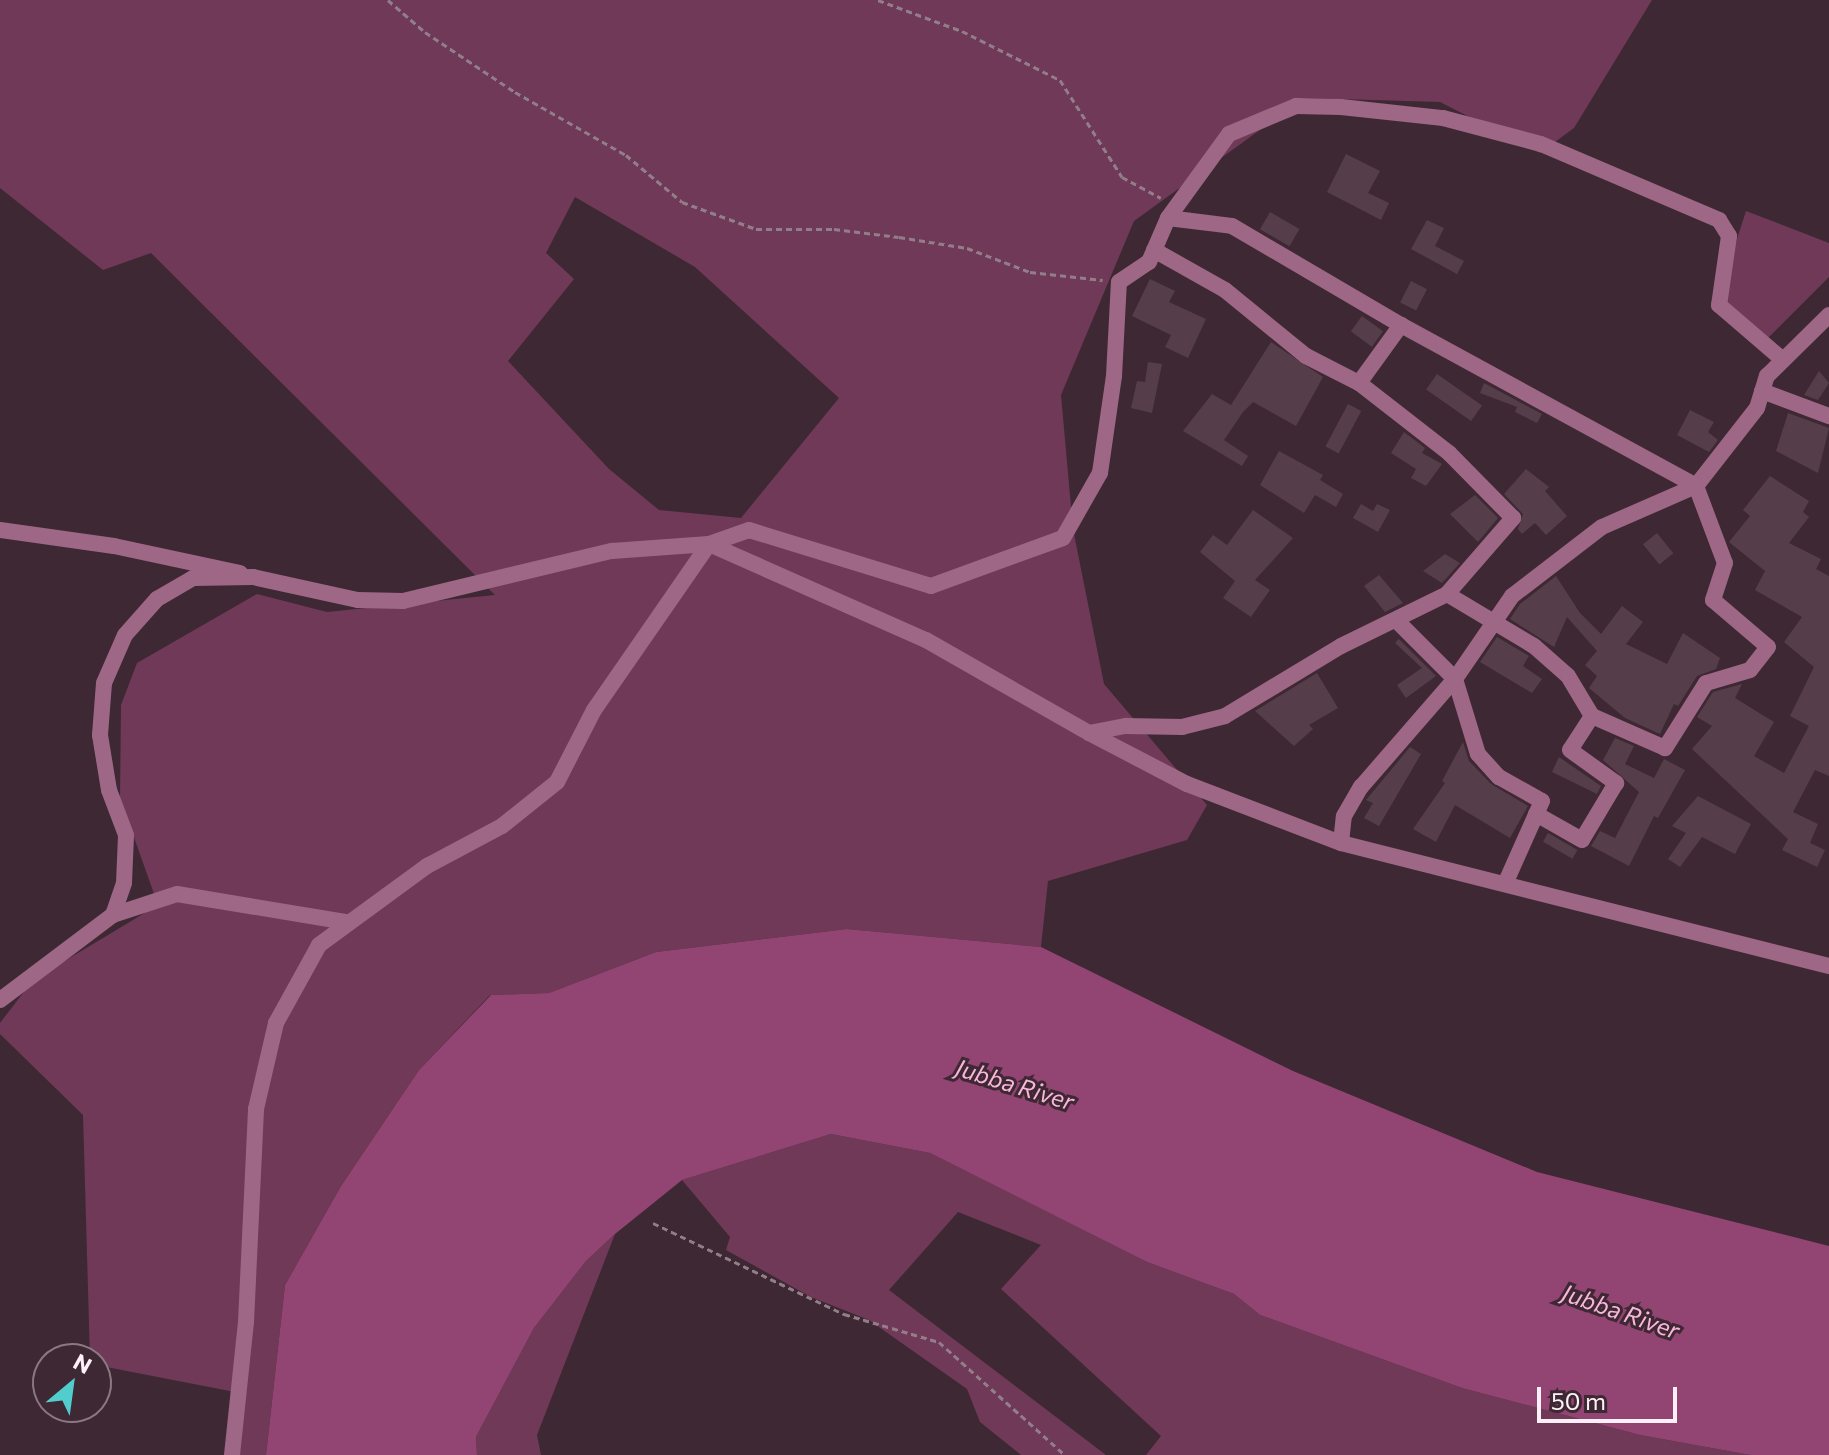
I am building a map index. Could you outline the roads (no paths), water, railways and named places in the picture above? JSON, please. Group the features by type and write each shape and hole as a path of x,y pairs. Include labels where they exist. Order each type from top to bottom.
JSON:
{"street":[{"path":"0,530 144,551 358,600 403,601 612,551 709,544 749,530 931,586 1063,538 1100,473 1114,376 1119,282 1149,262 1168,218 1229,134 1296,106 1443,118 1541,144 1719,220 1729,236 1719,305 1783,360"},
{"path":"1168,218 1232,226 1401,325 1696,486 1725,563 1713,600 1768,647 1750,670 1706,683 1665,748 1592,716 1568,676 1534,646 1447,594"},
{"path":"1089,733 1126,726 1182,727 1225,716 1341,646 1447,594 1513,518 1449,453 1359,383 1306,356 1225,290 1154,250"},
{"path":"1341,843 1344,816 1361,787 1455,679 1512,596 1602,527 1696,486 1757,408 1767,376 1829,315"},
{"path":"1359,383 1401,325"},
{"path":"1762,391 1794,407 1829,416"},
{"path":"709,544 926,640 1089,733 1187,784 1341,843 1506,882 1829,966"},
{"path":"232,1455 246,1322 256,1109 276,1023 319,945 427,866 502,826 557,782 594,710 709,544"},
{"path":"113,915 124,883 126,835 109,790 100,735 104,683 125,635 157,599 193,578 253,577"},
{"path":"1397,621 1455,679 1478,754 1499,777 1542,801 1506,882"},
{"path":"1536,814 1582,840 1616,783 1570,750 1592,716"},
{"path":"0,1000 113,915 177,894 347,922"}],"water":[{"name":"Jubba River","path":"847,929 1041,947 1293,1071 1537,1172 1829,1246 1829,1455 1750,1455 1640,1435 1462,1388 1260,1315 1234,1294 1147,1262 930,1153 831,1134 682,1180 615,1234 586,1261 534,1328 476,1437 477,1455 266,1455 285,1285 341,1186 419,1070 491,995 549,993 656,952"}]}
